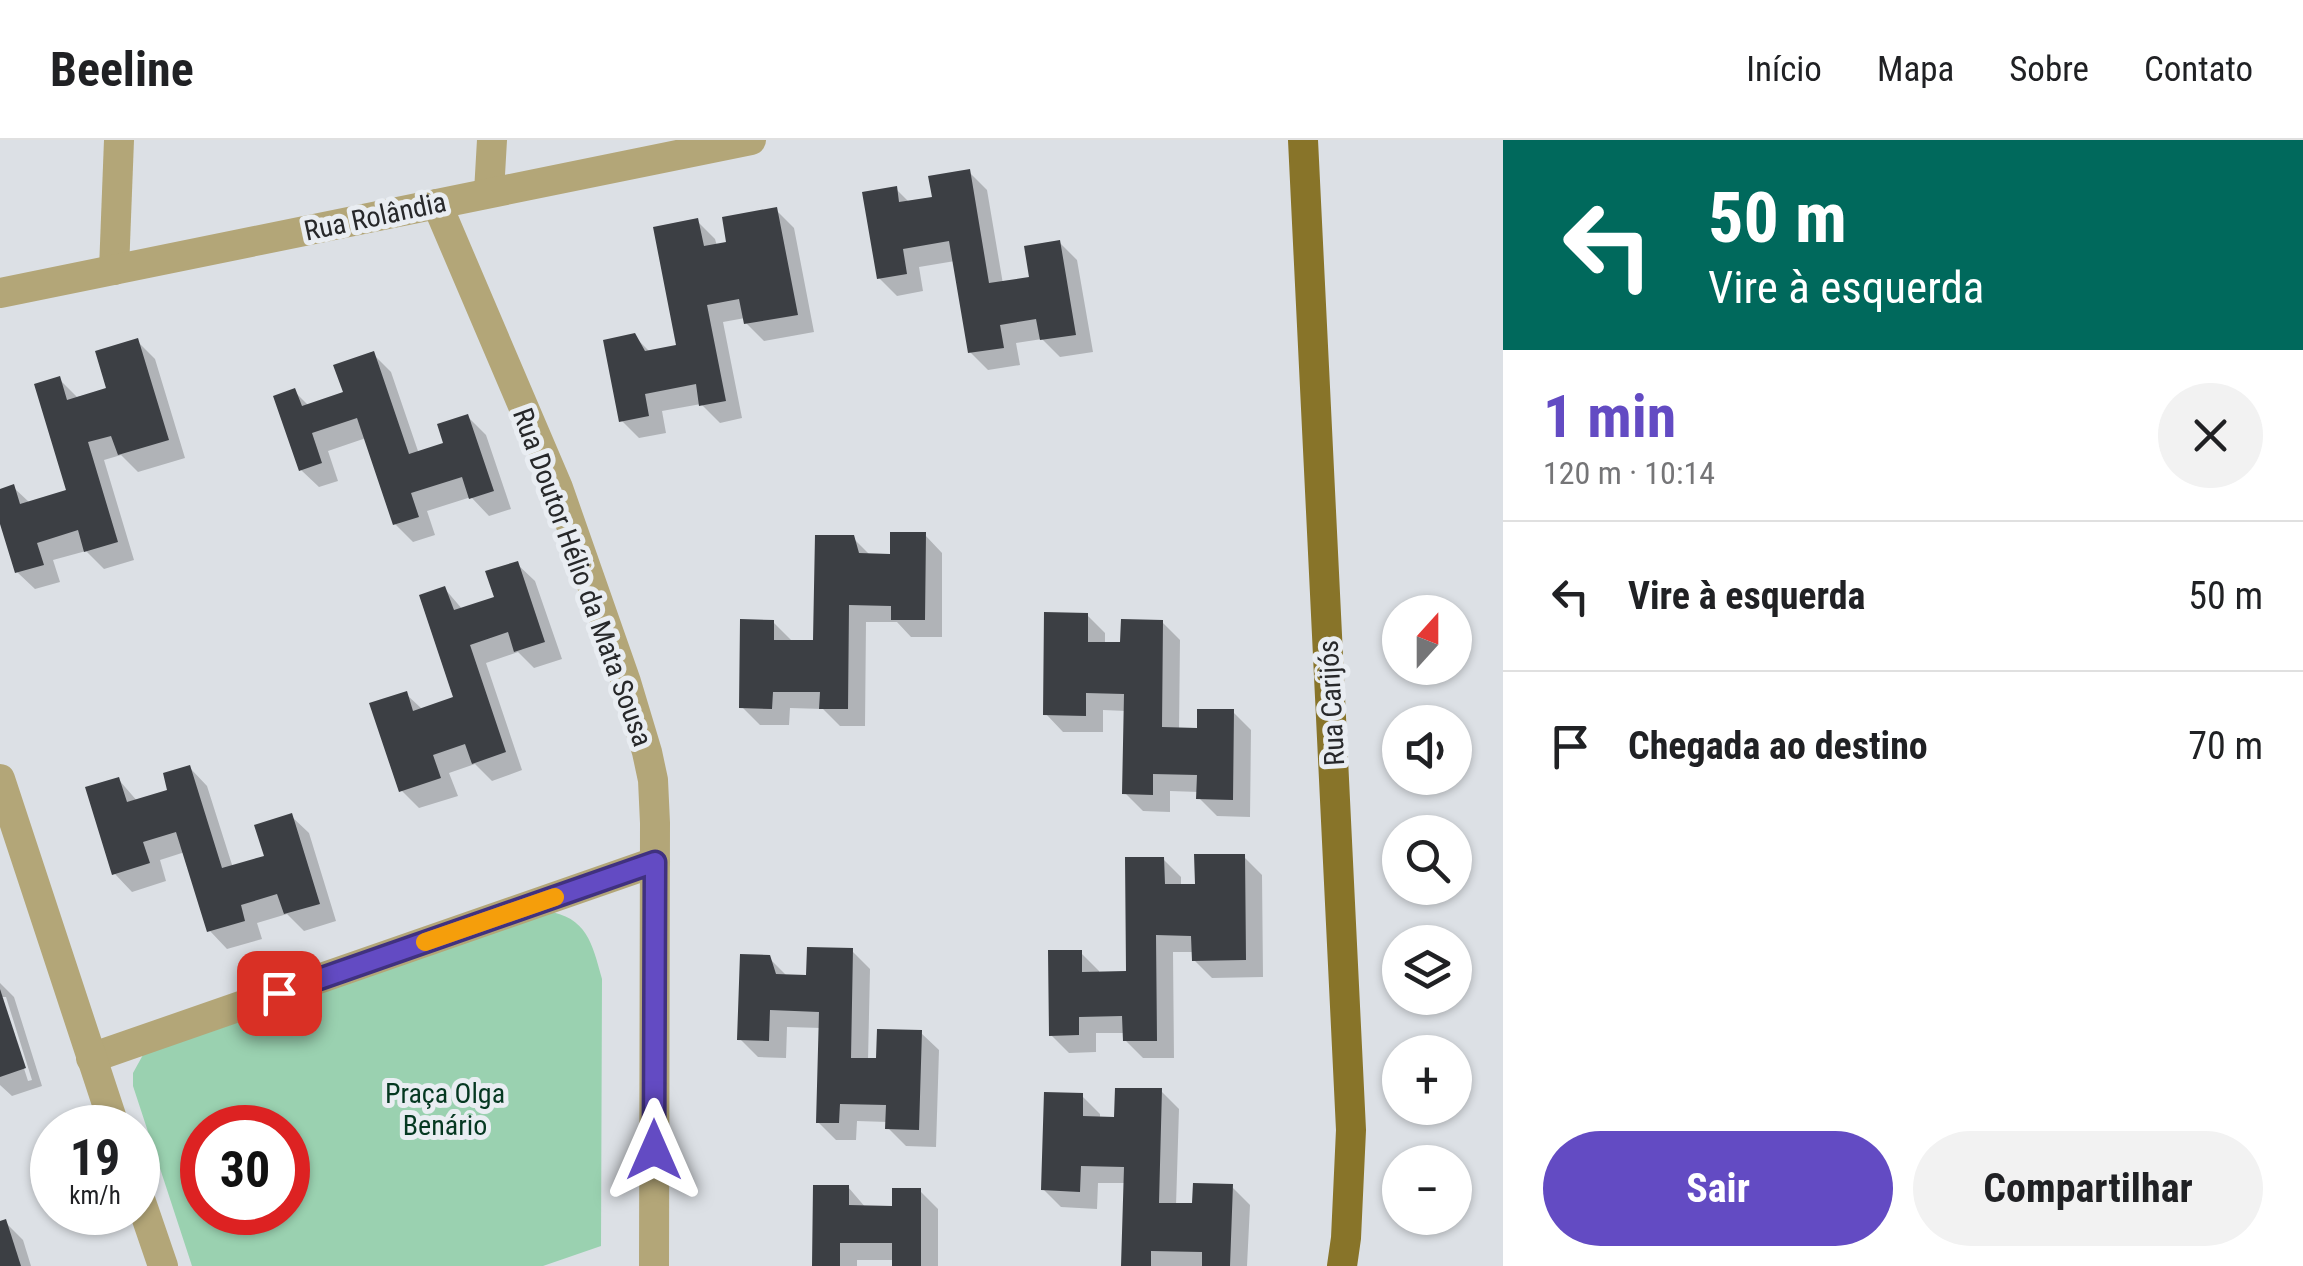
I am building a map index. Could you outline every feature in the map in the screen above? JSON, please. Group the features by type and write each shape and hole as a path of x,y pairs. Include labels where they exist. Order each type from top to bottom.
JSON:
{"main road":[{"name":"Rua Carijós","path":"1303,140 1351,1130 1342,1266"}],"street":[{"path":"114,270 119,140"},
{"path":"490,192 492,140"},
{"name":"Rua Rolândia","path":"0,293 751,140"},
{"name":"Rua Doutor Hélio da Mata Sousa","path":"438,204 558,488 626,682 653,780 654,1266"},
{"path":"0,779 107,1105"},
{"path":"92,1058 655,862"},
{"path":"152,1235 162,1266"}],"green space":[{"name":"Praça Olga Benário","path":"546,911 560,914 586,934 602,979 601,1246 543,1266 192,1266 182,1235 310,1235 310,1105 180,1105 180,1229 160,1168 160,1105 139,1105 133,1073 144,1053"}],"building":[{"path":"970,169 989,283 1029,277 1024,246 1060,240 1076,335 1040,340 1036,319 1000,325 1004,348 968,353 949,241 903,249 907,274 877,279 862,192 897,186 899,202 932,197 928,176"},
{"path":"777,207 798,315 744,324 739,299 707,305 726,401 699,406 696,384 645,394 649,416 619,422 603,340 635,333 645,351 676,345 653,227 698,218 704,246 726,242 722,217"},
{"path":"138,338 169,440 118,455 111,436 88,442 118,542 84,552 78,530 37,543 44,565 15,573 0,524 0,489 14,484 20,504 66,490 34,384 60,376 67,400 106,388 95,351"},
{"path":"374,351 409,454 443,443 437,424 468,414 494,491 469,499 462,477 411,493 419,517 393,525 357,418 312,433 322,463 299,471 273,396 295,388 302,406 343,392 333,365"},
{"path":"890,532 926,532 925,620 891,620 891,606 849,605 848,709 819,709 820,692 773,692 772,709 739,708 740,619 774,620 774,640 813,640 815,535 854,535 859,553 890,554"},
{"path":"518,561 545,642 514,652 508,632 470,645 506,752 472,764 465,744 433,755 441,778 399,792 369,703 407,691 413,711 453,697 419,595 445,586 454,610 494,597 485,571"},
{"path":"1044,612 1088,613 1088,642 1120,642 1121,619 1163,620 1162,727 1197,728 1197,709 1234,709 1233,800 1196,799 1197,775 1153,774 1153,795 1122,794 1124,694 1086,693 1086,716 1043,715"},
{"path":"190,765 222,868 264,856 254,825 292,813 320,904 284,914 277,894 241,905 245,921 207,932 176,832 143,842 150,863 112,875 85,787 119,777 127,802 167,790 163,773"},
{"path":"1194,854 1245,854 1246,960 1192,961 1191,936 1156,935 1157,1041 1123,1041 1122,1016 1079,1017 1079,1035 1049,1036 1048,950 1082,950 1082,972 1126,971 1125,857 1164,857 1165,884 1195,884"},
{"path":"807,947 853,948 851,1058 876,1058 877,1029 922,1030 919,1130 885,1129 886,1105 840,1104 839,1123 816,1123 819,1012 770,1010 769,1041 737,1040 740,954 770,955 776,974 806,975"},
{"path":"0,989 26,1068 0,1077"},
{"path":"1115,1088 1162,1088 1159,1203 1192,1203 1193,1183 1233,1184 1230,1266 1202,1266 1202,1252 1151,1251 1151,1266 1121,1266 1124,1167 1081,1166 1080,1192 1041,1190 1044,1092 1083,1093 1083,1116 1114,1117"},
{"path":"813,1185 849,1185 849,1205 892,1206 892,1188 921,1188 921,1266 892,1266 892,1243 840,1243 840,1266 812,1266"},
{"path":"6,1219 21,1266 0,1266 0,1221"}],"slow traffic":[{"path":"425,942 555,897"}],"route":[{"path":"279,993 655,862 654,1150"}]}
